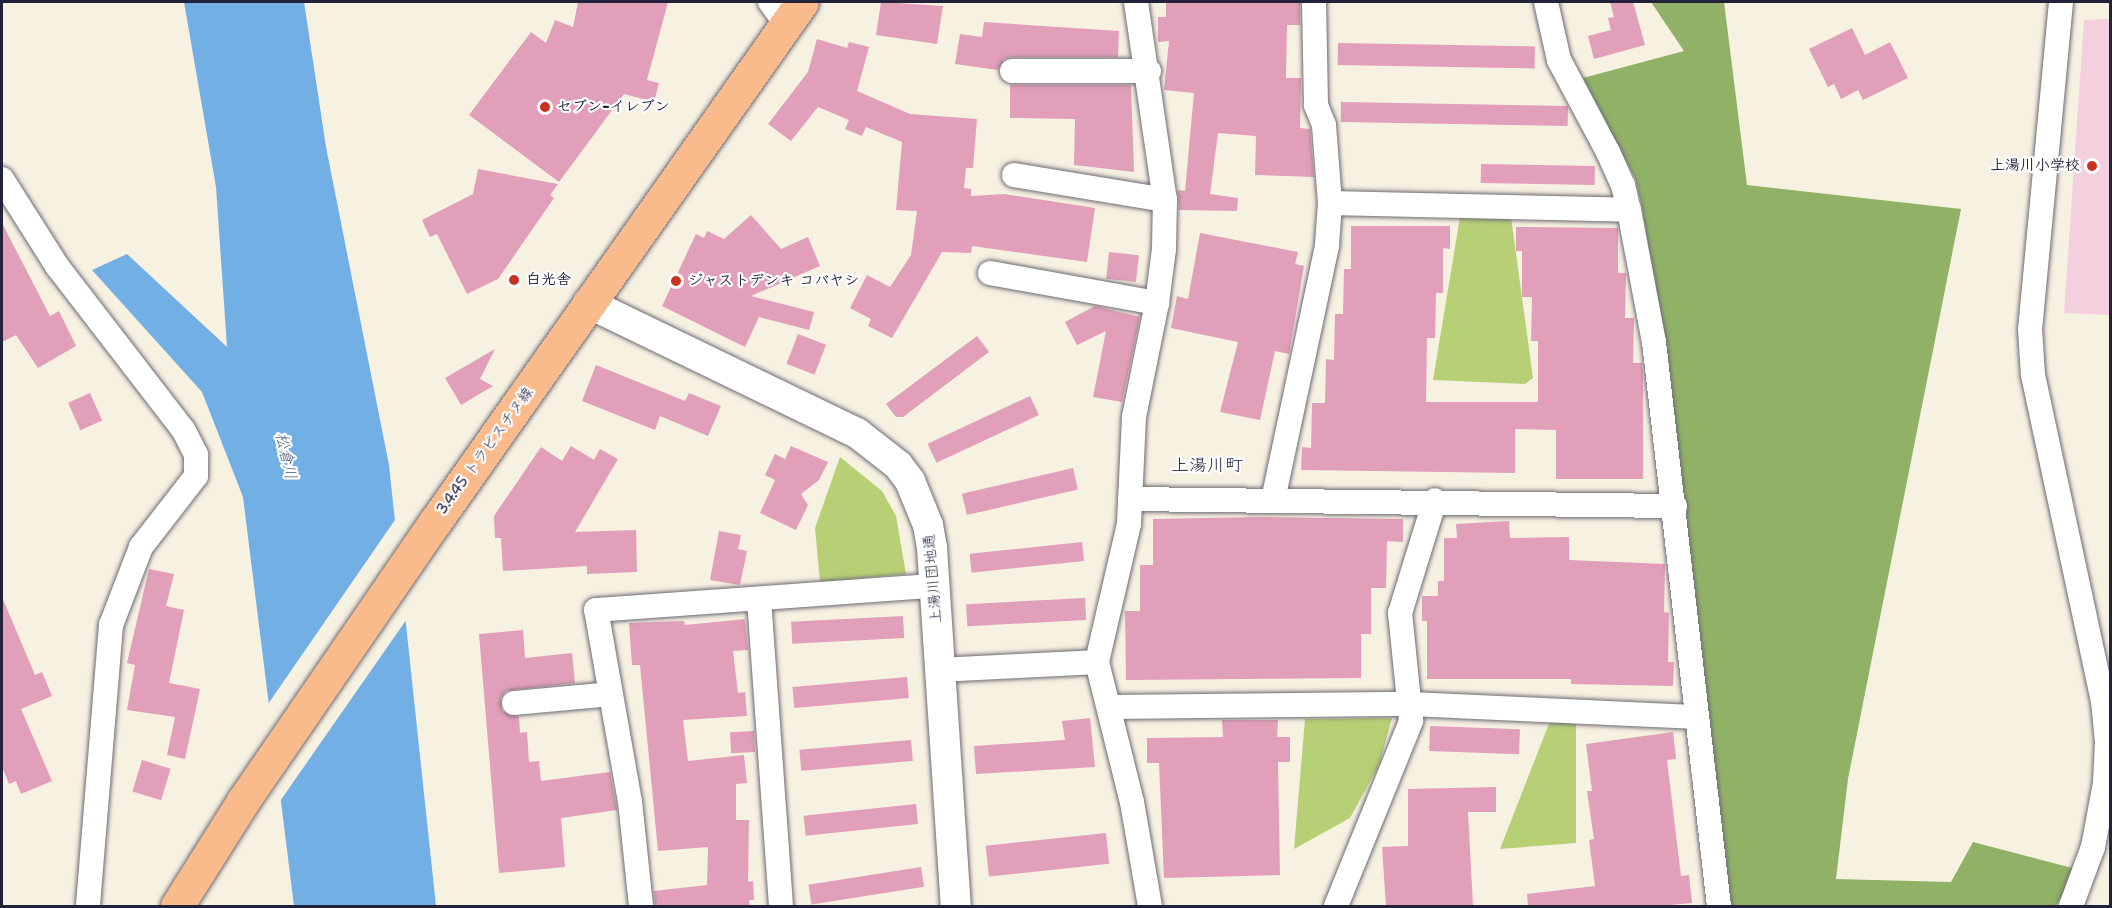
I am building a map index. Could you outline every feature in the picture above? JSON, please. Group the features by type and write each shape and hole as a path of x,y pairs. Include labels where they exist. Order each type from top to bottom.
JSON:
{"main road":[{"name":"3.4.45 トラピスチヌ線","path":"177,906 243,801 588,303 786,9"}],"street":[{"path":"1136,2 1149,71 1165,200 1157,303 1134,417 1129,524 1097,662 1110,706 1150,906"},
{"path":"1273,500 1327,245 1330,203 1324,125 1316,105 1314,2"},
{"path":"1546,2 1559,60 1623,185 1629,210 1654,342 1675,506 1694,717 1719,906"},
{"path":"2061,2 2030,329 2032,363 2103,701 2107,742 2105,783 2093,847 2071,906"},
{"path":"1012,71 1149,71"},
{"path":"1014,175 1165,200"},
{"path":"2,179 57,266 184,431 196,455 195,476 141,547 111,625 88,906"},
{"path":"1330,203 1629,210"},
{"path":"990,273 1157,303"},
{"name":"上湯川団地通","path":"588,303 857,433 904,473 920,501 928,525 956,906"},
{"path":"1130,498 1435,500 1675,506"},
{"path":"1336,906 1411,721 1400,613 1435,500"},
{"path":"641,906 630,802 596,610 934,586"},
{"path":"759,599 781,906"},
{"path":"940,670 1097,662"},
{"path":"514,703 611,694"},
{"path":"1110,706 1410,704 1694,717"}],"shaded area":[{"name":"上湯川小学校","path":"2110,19 2110,315 2064,313 2084,20"}],"green space":[{"path":"1651,2 1724,2 1747,185 1961,209 1848,779 1836,879 1951,882 1973,842 2076,869 2056,906 1728,906 1666,345 1635,178 1583,78 1684,51"},
{"path":"1460,217 1511,217 1533,378 1525,384 1433,380"},
{"path":"840,457 882,491 896,516 906,574 820,582 815,528"},
{"path":"1392,718 1379,765 1350,818 1294,849 1305,719"},
{"path":"1550,721 1576,724 1576,843 1500,849"}],"water":[{"name":"松倉川","path":"184,2 304,2 326,147 389,465 436,906 294,906 243,497 202,392 92,270 127,254 227,347 216,187"}],"pier":[{"path":"397,517 409,616 278,804 266,707"}],"building":[{"path":"578,2 668,2 647,80 659,83 654,102 624,94 559,182 469,115 531,32 546,43 555,20 573,27"},
{"path":"881,2 943,6 937,44 876,35"},
{"path":"1166,2 1300,2 1300,25 1287,25 1286,78 1301,78 1300,128 1310,129 1314,177 1255,175 1256,136 1218,133 1210,194 1238,198 1237,211 1179,210 1178,190 1185,191 1194,93 1164,90 1169,41 1158,42 1158,17 1166,17"},
{"path":"1610,2 1633,2 1645,45 1594,59 1588,36 1611,30 1608,18 1614,17"},
{"path":"984,22 1119,31 1118,57 1012,57 1004,59 998,70 955,64 960,34 982,37"},
{"path":"1852,28 1865,55 1890,42 1908,78 1863,100 1858,90 1841,99 1834,84 1828,87 1809,49"},
{"path":"817,39 847,48 849,42 869,47 857,91 910,114 977,119 973,168 966,168 964,188 971,189 971,196 1004,194 1095,208 1087,262 972,246 971,253 942,252 892,338 868,326 871,319 850,308 867,275 890,287 911,255 917,211 896,210 902,142 866,127 862,136 845,129 849,120 818,107 791,141 768,124 808,72"},
{"path":"1338,43 1535,46 1535,68 1338,65"},
{"path":"1010,85 1131,85 1134,172 1074,165 1075,119 1010,118"},
{"path":"1341,102 1568,106 1568,126 1341,122"},
{"path":"1481,164 1595,166 1595,185 1481,183"},
{"path":"478,169 558,184 550,195 554,198 498,279 467,294 437,234 430,237 422,220 473,194"},
{"path":"751,215 781,249 808,237 820,266 751,296 814,312 809,330 759,317 745,347 662,306 696,234 704,238 707,231 724,239"},
{"path":"2,223 50,316 59,311 76,346 38,368 16,335 2,342"},
{"path":"1351,226 1450,226 1450,249 1443,248 1443,293 1436,293 1435,338 1427,338 1426,402 1538,402 1538,341 1531,341 1532,297 1522,297 1522,251 1516,251 1516,227 1618,228 1618,273 1626,273 1625,318 1634,318 1633,363 1642,363 1643,479 1556,479 1556,430 1515,429 1515,473 1301,470 1302,447 1311,448 1312,403 1325,403 1326,359 1334,360 1335,314 1343,314 1344,269 1351,269"},
{"path":"1200,233 1298,252 1295,264 1304,266 1289,354 1275,351 1260,420 1220,412 1238,342 1171,328 1177,296 1188,299"},
{"path":"1109,252 1139,255 1136,282 1106,279"},
{"path":"1095,306 1140,317 1122,402 1093,397 1106,331 1077,345 1065,322"},
{"path":"798,334 826,345 815,375 787,364"},
{"path":"977,336 989,352 903,417 896,417 886,404"},
{"path":"495,349 480,379 493,386 461,405 445,378"},
{"path":"596,365 685,401 689,393 721,406 708,436 660,416 655,430 582,401"},
{"path":"90,393 102,420 80,430 68,403"},
{"path":"1030,396 1039,415 936,463 928,444"},
{"path":"571,446 594,460 600,449 618,459 575,532 636,530 637,572 587,574 587,566 503,571 501,538 495,538 494,516 541,447 562,461"},
{"path":"791,446 828,462 819,480 801,494 808,505 796,530 760,513 775,480 765,475 775,454 785,459"},
{"path":"1073,468 1078,489 967,515 962,494"},
{"path":"1261,517 1403,519 1403,542 1387,541 1386,588 1371,588 1371,634 1361,634 1361,678 1126,680 1125,611 1140,611 1140,565 1153,565 1153,519"},
{"path":"1509,521 1510,538 1569,537 1569,560 1665,564 1664,612 1669,613 1668,662 1674,662 1673,686 1571,684 1571,679 1427,679 1427,621 1422,621 1422,596 1438,596 1438,581 1444,581 1444,538 1457,538 1456,524"},
{"path":"719,531 741,535 738,549 747,551 740,585 710,580"},
{"path":"1082,542 1084,561 972,573 970,554"},
{"path":"149,569 174,574 166,606 184,610 169,683 200,689 185,759 167,755 175,717 127,710 135,665 127,663"},
{"path":"2,597 35,675 42,672 52,696 21,709 52,781 21,794 16,781 9,784 2,767"},
{"path":"1085,598 1086,620 967,626 966,604"},
{"path":"903,616 904,638 792,644 791,622"},
{"path":"745,619 748,650 733,651 738,693 745,692 747,716 683,720 688,761 744,755 747,783 736,784 736,820 749,820 748,882 753,881 754,900 749,900 750,906 655,906 654,891 707,885 708,847 658,851 640,665 632,665 629,623 684,621 685,625"},
{"path":"523,630 525,658 572,653 575,683 506,691 501,698 502,711 519,717 520,733 527,732 529,762 539,761 541,781 610,772 617,810 561,818 565,867 499,873 479,634"},
{"path":"907,677 909,698 794,708 792,687"},
{"path":"1090,718 1095,767 976,774 974,746 1065,740 1062,721"},
{"path":"1222,720 1278,720 1277,737 1290,737 1290,762 1278,762 1280,875 1164,878 1159,763 1147,763 1147,738 1223,737"},
{"path":"1430,726 1520,729 1519,754 1429,751"},
{"path":"754,731 755,752 731,753 730,732"},
{"path":"1673,732 1676,759 1667,760 1681,876 1689,875 1692,903 1659,906 1528,906 1527,894 1595,886 1589,840 1594,839 1587,791 1592,791 1586,744"},
{"path":"911,740 913,761 801,771 799,750"},
{"path":"142,760 171,769 161,800 132,792"},
{"path":"1496,787 1496,812 1468,812 1473,906 1386,906 1382,847 1408,846 1408,789"},
{"path":"916,804 918,824 806,836 804,816"},
{"path":"1106,833 1109,864 989,876 986,846"},
{"path":"921,867 924,887 812,905 808,885"}],"place":[{"name":"セブン-イレブン","path":"545,107"},
{"name":"上湯川小学校","path":"2092,166"},
{"name":"白光舎","path":"514,280"},
{"name":"ジャストデンキ コバヤシ","path":"676,281"}],"district":[{"name":"上湯川町","path":"1207,465"}]}
